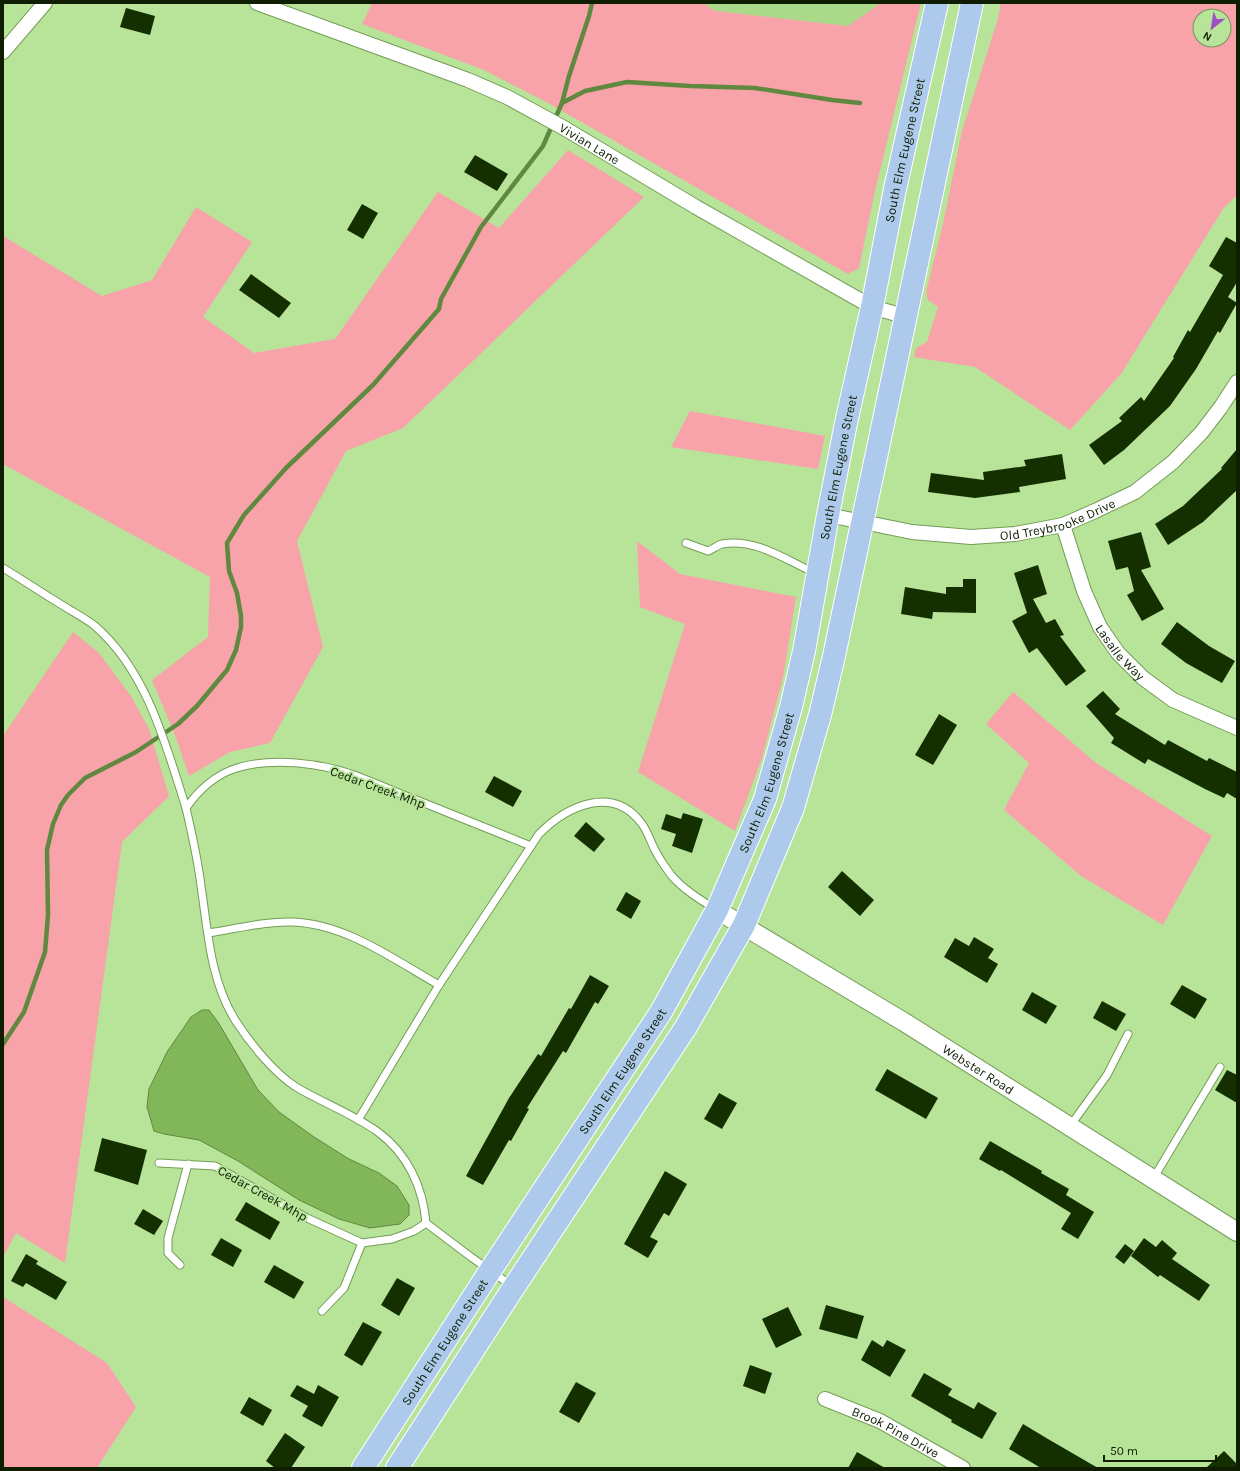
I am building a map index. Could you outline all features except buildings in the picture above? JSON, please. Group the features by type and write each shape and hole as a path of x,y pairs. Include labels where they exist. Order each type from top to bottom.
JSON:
{"main road":[{"name":"South Elm Eugene Street","path":"362,1468 661,1012 718,910 767,792 791,707 804,651 846,423 872,307 897,182 938,3"},
{"path":"397,1468 514,1287 686,1027 744,925 793,808 820,715 834,656 972,3"}],"street":[{"path":"3,52 45,3"},
{"name":"Vivian Lane","path":"256,3 468,80 508,97 564,128 696,207 872,307 906,317"},
{"name":"Old Treybrooke Drive","path":"828,515 912,532 971,537 1015,534 1063,525 1135,492 1172,462 1201,433 1221,407 1237,382"},
{"name":"Lasalle Way","path":"1063,525 1084,591 1100,627 1118,653 1143,678 1173,700 1236,725"},
{"name":"Webster Road","path":"718,910 904,1022 1237,1232"},
{"name":"Brook Pine Drive","path":"825,1399 880,1421 964,1468"}],"lane":[{"path":"686,543 708,551 722,544 748,544 770,551 817,574"},
{"path":"3,568 96,627 117,649 135,674 145,692 171,761 186,808 201,883 212,963 221,992 235,1019 253,1044 280,1074 295,1086 379,1132 391,1143 406,1162 414,1176 425,1207 426,1223 437,1233 514,1287"},
{"name":"Cedar Creek Mhp","path":"186,808 205,786 223,774 237,768 269,763 322,766 353,775 531,846"},
{"path":"358,1120 439,985 539,834 549,824 566,812 580,806 600,802 622,807 631,813 642,825 656,854 672,876 694,896 718,910"},
{"path":"208,933 274,923 309,923 350,935 439,985"},
{"path":"1070,1126 1107,1075 1128,1034"},
{"path":"1153,1179 1220,1066"},
{"name":"Cedar Creek Mhp","path":"159,1163 215,1166 306,1218 362,1243"},
{"path":"180,1265 168,1253 168,1238 188,1164"},
{"path":"322,1311 344,1288 362,1243 392,1239 414,1231 426,1223"}],"shaded area":[{"path":"372,3 703,3 715,11 848,26 881,3 921,3 875,191 859,268 848,274 548,103 484,70 362,24"},
{"path":"703,3 881,3 848,26 715,11"},
{"path":"1001,3 1237,3 1237,195 1223,209 1121,374 1070,430 975,367 914,357 916,348 927,342 938,307 928,300 926,292 943,224 962,131 997,22"},
{"path":"568,150 644,197 403,428 346,451 297,541 323,647 270,743 230,752 189,776 175,735 152,680 208,637 210,577 3,464 3,236 102,296 152,280 196,207 252,242 203,317 254,353 335,339 438,192 499,228"},
{"path":"690,411 825,436 818,469 671,447"},
{"path":"637,541 680,574 796,597 783,678 762,758 735,831 638,772 685,624 640,607"},
{"path":"73,632 99,653 131,696 149,729 169,796 122,842 65,1263 16,1233 3,1257 3,736"},
{"path":"1013,692 1096,763 1212,836 1163,925 1081,876 1004,810 1029,763 986,724"},
{"path":"202,1010 209,1010 218,1022 258,1090 279,1112 314,1137 349,1159 379,1173 397,1186 409,1205 409,1215 400,1224 370,1228 339,1219 299,1200 238,1161 199,1140 154,1131 147,1107 149,1089 167,1052 191,1017"},
{"path":"3,1297 107,1363 136,1407 97,1468 3,1468"}],"waterway":[{"path":"3,1044 24,1012 45,952 48,915 47,850 53,824 61,805 68,795 85,778 136,752 178,724 197,706 227,670 236,650 241,627 241,616 237,593 229,571 227,543 244,515 286,468 373,385 439,309 441,299 481,227 543,146 562,103 592,3"},
{"path":"562,103 585,91 627,82 755,88 860,103"}]}
